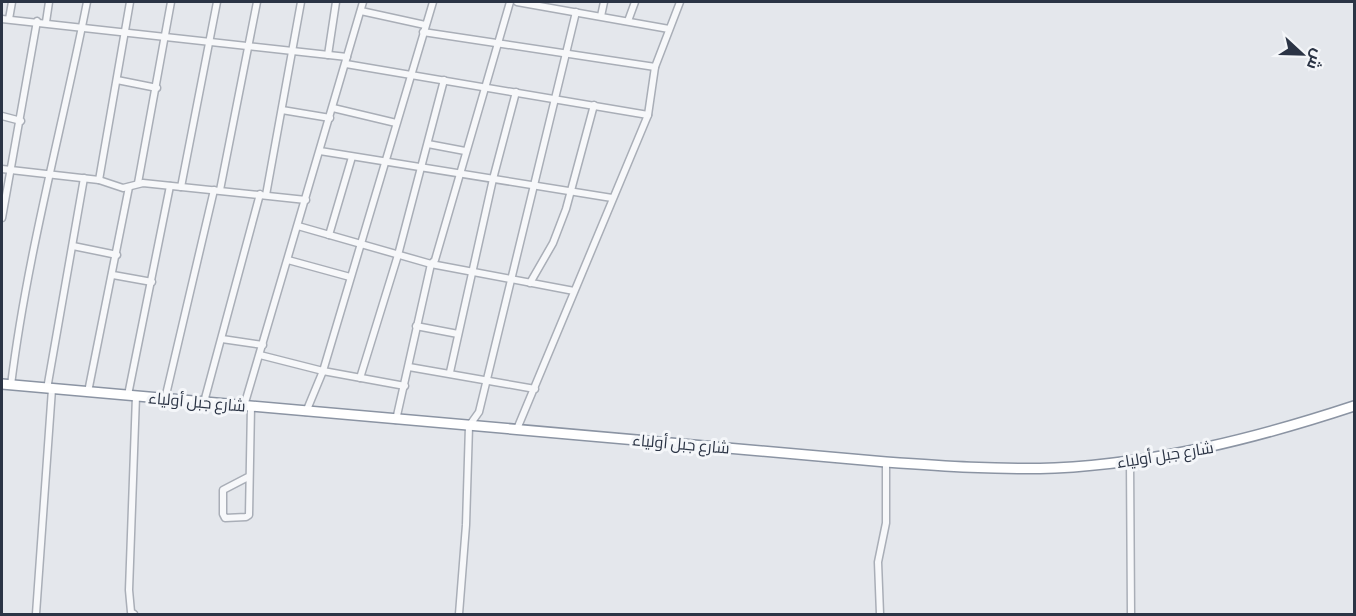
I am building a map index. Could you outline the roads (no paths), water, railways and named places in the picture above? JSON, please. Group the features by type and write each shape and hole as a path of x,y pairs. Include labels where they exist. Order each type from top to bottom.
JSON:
{"highway":[{"name":"شارع جبل أولياء","path":"6,384 886,462 1026,468 1130,461 1241,440 1354,406"}],"street":[{"path":"12,2 5,19 328,55 410,76 648,114"},
{"path":"46,22 49,2"},
{"path":"6,384 87,2"},
{"path":"99,180 130,2"},
{"path":"138,183 171,2"},
{"path":"181,187 217,2"},
{"path":"165,399 217,190 257,2"},
{"path":"204,402 263,194 282,110 301,2"},
{"path":"328,55 336,2"},
{"path":"248,477 223,490 225,518 249,515 247,406 363,2"},
{"path":"306,412 323,371 433,2"},
{"path":"396,420 432,264 510,2"},
{"path":"517,2 669,29"},
{"path":"564,10 566,2"},
{"path":"601,16 604,2"},
{"path":"628,21 635,2"},
{"path":"517,429 648,114 655,67 680,2"},
{"path":"361,10 424,28 499,43 655,67"},
{"path":"459,615 469,426 479,412 509,280 568,53 576,12"},
{"path":"2,218 37,21"},
{"path":"117,80 157,88"},
{"path":"360,378 398,255 444,80"},
{"path":"450,372 493,179 516,92"},
{"path":"530,283 553,243 570,193 594,105"},
{"path":"333,108 396,123"},
{"path":"282,110 330,118"},
{"path":"2,116 21,120"},
{"path":"428,144 465,151"},
{"path":"320,151 352,158 612,198"},
{"path":"329,235 352,158"},
{"path":"2,169 99,180 123,188 138,183 306,200"},
{"path":"36,615 50,389 84,178"},
{"path":"134,615 131,612 129,590 132,396 170,186"},
{"path":"88,392 129,187"},
{"path":"298,226 432,264 574,291"},
{"path":"73,246 117,255"},
{"path":"288,260 350,277"},
{"path":"112,275 152,282"},
{"path":"416,326 458,334"},
{"path":"222,339 263,345"},
{"path":"260,355 323,371 405,386"},
{"path":"409,367 450,372 534,389"},
{"path":"1130,461 1131,615"},
{"path":"880,615 878,562 886,523 886,462"}]}
